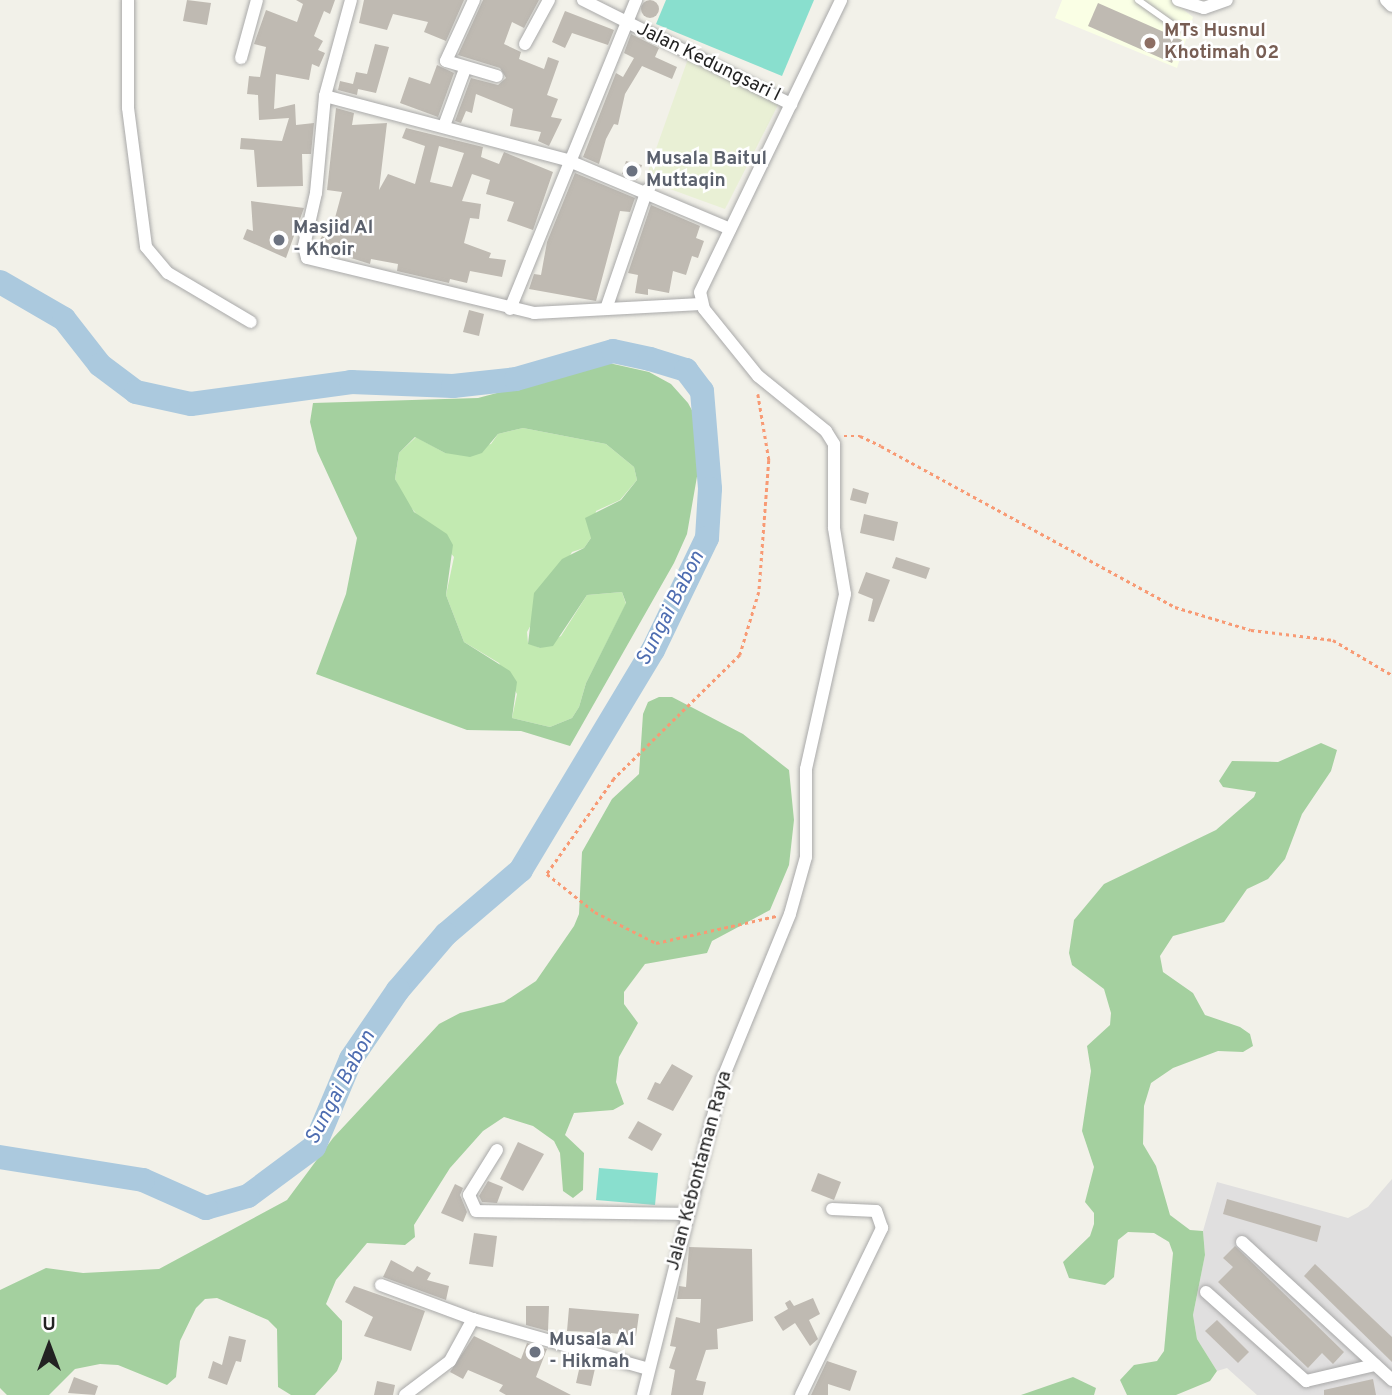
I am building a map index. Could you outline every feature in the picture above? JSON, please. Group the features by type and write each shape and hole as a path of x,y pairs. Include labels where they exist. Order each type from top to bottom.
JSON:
{"street":[{"path":"128,0 128,108 146,247 168,273 251,322"},
{"path":"241,58 257,0"},
{"path":"351,0 325,96 316,193 304,246 311,260 510,309 568,313 701,304"},
{"path":"474,0 446,57 451,65 497,76"},
{"path":"524,44 549,0"},
{"name":"Jalan Kedungsari I","path":"583,0 791,104"},
{"path":"510,309 567,160 636,0"},
{"path":"831,438 758,376 701,304 701,286 841,0"},
{"path":"1178,0 1204,8 1227,0"},
{"path":"1387,0 1392,6"},
{"path":"444,126 465,69"},
{"path":"325,96 501,140 567,160 647,190 730,229"},
{"path":"606,309 647,190"},
{"name":"Jalan Kebontaman Raya","path":"643,1395 722,1080 790,914 806,857 806,769 845,594 834,528 831,438"},
{"path":"497,1150 469,1195 476,1211 687,1214"},
{"path":"801,1395 882,1228 876,1211 832,1209"},
{"path":"1242,1242 1392,1380"},
{"path":"381,1285 473,1319 648,1369"},
{"path":"1206,1292 1306,1381 1375,1364"},
{"path":"405,1395 450,1361 473,1319"}],"lane":[{"path":"1138,0 1179,29"}],"path":[{"path":"758,376 758,399 769,460 759,592 740,655 614,779 547,874 595,912 656,943 716,926 790,914"},
{"path":"831,438 860,436 881,446 1175,607 1251,630 1333,640 1392,675"}],"shaded area":[{"path":"666,0 814,0 782,76 656,24"},
{"name":"MTs Husnul Khotimah 02","path":"1062,0 1171,0 1193,17 1177,68 1055,18"},
{"path":"689,56 778,105 725,209 645,180"},
{"path":"599,1168 658,1173 655,1205 596,1200"},
{"path":"1392,1179 1392,1395 1257,1395 1227,1368 1217,1371 1197,1339 1193,1315 1205,1255 1203,1231 1217,1182 1348,1218 1368,1207"}],"green space":[{"path":"609,363 649,372 671,384 694,414 699,465 687,534 674,563 570,746 521,731 467,730 316,674 346,594 357,538 317,451 310,422 313,403 478,398","holes":["523,428 606,444 634,467 637,480 621,500 585,518 591,538 584,548 562,559 534,593 528,644 540,648 553,646 587,595 622,592 626,603 586,683 579,707 572,718 550,727 512,718 517,682 510,671 464,642 446,595 453,545 447,534 414,512 395,479 399,453 415,437 445,453 470,457 482,453 498,434"]},
{"path":"523,428 606,444 634,467 637,480 620,500 596,511 591,538 584,548 572,552 527,632 528,643 540,648 561,636 587,595 622,592 626,604 586,683 579,707 572,718 550,727 512,718 517,694 499,663 464,642 446,595 454,557 406,502 395,479 399,453 416,437 445,453 491,444 498,434"},
{"path":"659,697 672,697 743,734 789,770 794,820 789,865 770,910 712,941 707,953 645,964 624,992 624,1004 638,1023 619,1057 616,1082 624,1104 613,1110 574,1113 565,1135 584,1153 583,1190 573,1198 563,1191 560,1153 554,1141 533,1126 504,1117 483,1131 450,1168 414,1225 415,1237 405,1245 367,1243 336,1280 326,1304 342,1321 342,1359 337,1371 315,1395 291,1395 278,1387 277,1329 268,1320 217,1298 205,1299 196,1308 180,1341 176,1377 167,1385 118,1365 100,1364 75,1369 49,1395 7,1395 0,1388 0,1290 46,1268 83,1273 159,1269 287,1200 333,1138 439,1024 460,1013 504,1002 536,981 574,926 579,914 582,852 612,799 639,774 643,714 648,702"},
{"path":"1321,743 1337,750 1331,771 1302,814 1285,859 1268,879 1247,889 1224,922 1173,936 1160,956 1163,972 1193,993 1205,1015 1240,1027 1250,1034 1253,1046 1243,1052 1218,1051 1173,1068 1151,1083 1144,1106 1143,1144 1156,1166 1170,1215 1190,1230 1203,1231 1205,1255 1193,1315 1197,1339 1217,1371 1210,1381 1176,1395 1127,1395 1120,1380 1134,1365 1157,1361 1164,1351 1173,1253 1169,1242 1154,1233 1128,1232 1118,1240 1114,1277 1105,1285 1069,1278 1063,1262 1090,1236 1094,1224 1094,1213 1085,1202 1094,1167 1082,1131 1091,1071 1087,1046 1110,1025 1111,1013 1104,989 1072,965 1069,953 1074,920 1104,884 1216,830 1254,797 1256,792 1223,787 1219,781 1232,761 1278,762"},
{"path":"1073,1377 1096,1388 1094,1395 1021,1395"}],"building":[{"path":"187,0 211,3 207,25 183,21"},
{"path":"296,0 335,0 330,14 324,11 314,36 323,41 318,50 325,53 319,67 312,64 309,80 276,74 274,109 295,104 296,125 314,123 311,154 302,154 303,186 257,187 254,150 240,149 241,138 282,141 289,118 259,120 258,95 247,94 249,76 260,77 266,47 254,44 266,10 297,22 303,4"},
{"path":"364,0 464,0 446,41 424,32 428,22 393,14 387,30 359,23"},
{"path":"483,0 539,0 524,28 512,22 504,44 521,52 519,59 544,69 548,57 559,61 547,95 558,99 551,117 562,119 549,146 538,141 541,132 510,126 513,109 476,94 472,113 466,111 461,123 455,121 471,78 498,85 506,78 500,68 458,55"},
{"path":"650,0 656,3 659,9 656,15 650,18 644,15 641,9 644,3"},
{"path":"1098,3 1182,40 1172,63 1088,26"},
{"path":"565,11 614,30 608,45 572,33 565,48 552,42"},
{"path":"631,34 659,48 655,57 677,67 672,79 642,66 625,94 618,125 614,124 606,139 599,164 583,157 616,73 623,77 634,58 624,53"},
{"path":"375,44 389,47 376,93 358,89 357,95 338,90 340,81 353,84 356,72 367,74"},
{"path":"437,65 454,73 438,117 400,103 409,77 430,84"},
{"path":"336,108 354,113 352,125 387,123 379,190 388,174 415,184 425,146 402,138 406,128 483,147 481,157 499,164 504,152 553,172 533,230 507,221 514,202 486,194 490,180 472,174 462,201 481,204 479,219 470,218 464,243 491,253 489,258 506,260 502,277 470,271 467,283 450,279 449,283 397,271 398,264 371,259 370,264 316,247 322,236 329,240 342,192 327,190","holes":["439,146 464,153 452,187 430,182"]},
{"name":"Musala Baitul Muttaqin","path":"626,161 642,165 637,180 622,174"},
{"path":"575,173 635,198 630,212 620,211 596,301 529,289 534,274 541,275 547,242"},
{"path":"251,201 304,208 286,258 243,239 247,229 253,231"},
{"path":"651,205 700,226 696,238 704,241 698,258 692,256 686,275 673,271 669,293 648,289 648,295 635,293 638,275 628,273"},
{"path":"469,310 484,314 479,336 463,332"},
{"path":"853,488 869,493 866,504 850,500"},
{"path":"864,514 898,522 894,541 860,533"},
{"path":"896,557 930,568 926,579 892,568"},
{"path":"866,572 890,580 874,622 868,621 873,599 858,593"},
{"path":"672,1064 693,1076 673,1111 647,1099 655,1082 660,1084"},
{"path":"638,1121 662,1134 652,1151 628,1138"},
{"path":"518,1142 544,1154 523,1191 500,1179"},
{"path":"818,1173 841,1182 834,1200 811,1191"},
{"path":"488,1181 503,1187 497,1203 482,1202 479,1196"},
{"path":"455,1184 463,1188 460,1195 467,1212 463,1222 441,1213"},
{"path":"1227,1199 1321,1226 1317,1242 1223,1214"},
{"path":"474,1233 497,1236 493,1267 469,1264"},
{"path":"1235,1246 1344,1352 1333,1364 1322,1353 1308,1368 1218,1282 1233,1267 1223,1258"},
{"path":"689,1247 752,1249 753,1321 717,1329 718,1349 706,1350 696,1380 706,1382 703,1395 671,1395 675,1370 669,1368 676,1347 670,1346 676,1317 700,1323 701,1299 677,1299 679,1286 686,1287"},
{"path":"391,1260 413,1272 417,1266 431,1273 427,1280 449,1286 446,1300 383,1277"},
{"path":"1315,1264 1392,1337 1392,1362 1304,1276"},
{"path":"354,1286 425,1311 411,1351 364,1336 373,1317 345,1302"},
{"path":"813,1298 820,1314 809,1320 818,1339 810,1346 795,1323 783,1331 774,1317 788,1309 785,1303 790,1300 794,1306"},
{"path":"526,1306 549,1306 548,1331 526,1325"},
{"path":"569,1308 639,1314 636,1336 611,1333 610,1342 589,1340 590,1332 567,1331"},
{"path":"1217,1320 1249,1352 1238,1363 1205,1331"},
{"path":"229,1336 246,1340 241,1362 236,1361 227,1385 208,1378 213,1361 222,1365"},
{"path":"474,1336 521,1359 527,1343 547,1349 536,1377 571,1395 506,1395 499,1391 503,1385 468,1370 463,1379 450,1372"},
{"path":"581,1361 596,1364 591,1386 576,1383"},
{"path":"827,1361 857,1371 850,1391 828,1384 828,1395 811,1395"},
{"path":"74,1377 98,1386 95,1395 68,1393"},
{"path":"1373,1379 1376,1395 1324,1395 1324,1390"},
{"path":"377,1381 395,1385 393,1395 374,1395"}],"waterway":[{"name":"Sungai Babon","path":"0,282 64,319 100,365 136,392 191,404 351,382 453,386 516,379 613,351 650,359 686,370 702,391 710,489 707,538 653,650 521,870 446,934 398,990 351,1059 314,1147 248,1196 206,1208 143,1180 0,1157"}],"place":[{"name":"MTs Husnul Khotimah 02","path":"1150,43"},
{"name":"Musala Baitul Muttaqin","path":"632,171"},
{"name":"Masjid Al - Khoir","path":"279,240"},
{"name":"Musala Al - Hikmah","path":"535,1352"}]}
